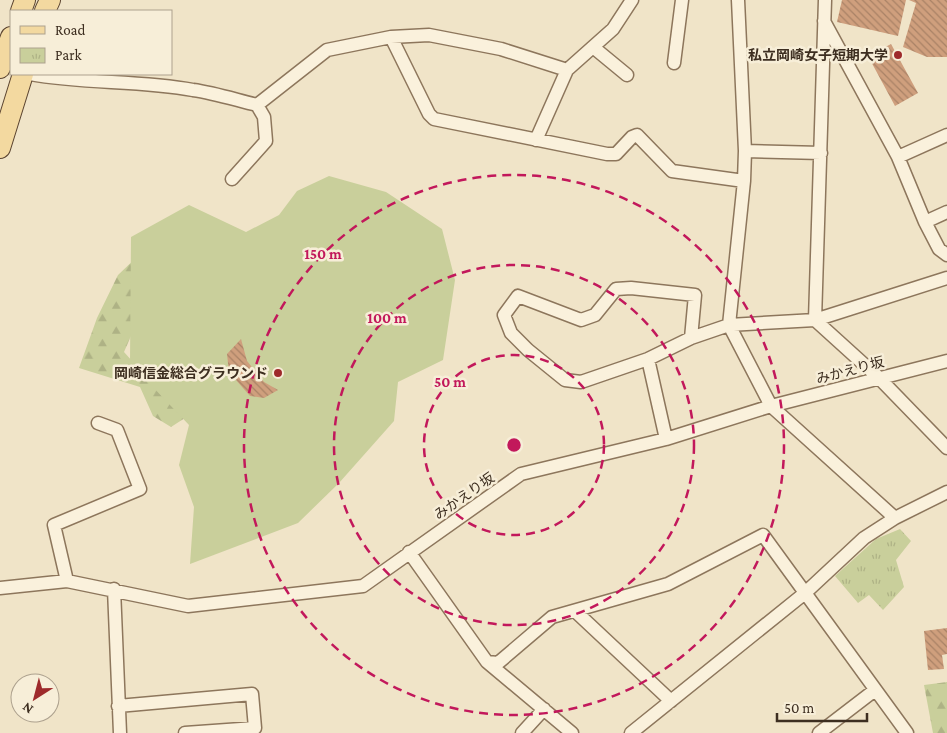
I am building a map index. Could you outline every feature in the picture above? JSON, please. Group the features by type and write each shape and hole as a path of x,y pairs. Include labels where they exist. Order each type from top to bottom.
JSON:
{"main road":[{"path":"0,68 10,40"},
{"path":"0,148 23,75"}],"street":[{"path":"536,140 567,70 613,30 632,0"},
{"path":"674,63 682,0"},
{"path":"738,0 745,151 744,182 728,325 771,406 895,518"},
{"path":"825,0 815,320 879,378 947,448"},
{"path":"824,22 898,157 925,222 939,249 947,255"},
{"path":"35,75 62,80 99,80 193,90 257,104 327,50 391,37 429,35 501,49 567,70"},
{"path":"391,37 429,114 434,119 607,154 616,154 632,137 637,135 672,171 744,182"},
{"path":"593,47 627,75"},
{"path":"232,179 266,141 264,118 257,104"},
{"path":"898,157 947,135"},
{"path":"745,151 820,153"},
{"path":"925,222 947,212"},
{"path":"691,338 696,295 631,288 616,289 595,315 581,320 518,296 504,315 511,333 528,350 565,380 581,382 648,359 691,338 728,325 815,320 947,278"},
{"path":"648,359 666,439"},
{"name":"みかえり坂","path":"0,588 67,581 114,589 188,606 363,586 521,474 666,439 771,406 947,361"},
{"path":"67,581 54,525 140,490 117,430 98,423"},
{"path":"632,733 805,593 864,538 895,518 947,492"},
{"path":"487,662 498,663 552,617 668,584 762,534 907,733"},
{"path":"409,552 487,662 572,733"},
{"path":"114,589 120,733"},
{"path":"575,611 670,701"},
{"path":"819,733 875,690"},
{"path":"118,706 252,694 255,728 185,733"},
{"path":"522,733 544,709"}],"green space":[{"name":"岡崎信金総合グラウンド","path":"329,176 386,192 442,229 455,280 443,360 398,382 394,421 339,483 298,523 190,564 194,507 179,465 189,425 130,363 131,237 189,205 246,232 279,215 297,191"},
{"path":"140,254 134,329 124,352 188,416 171,427 153,416 140,387 79,368 97,318 118,275"},
{"path":"900,529 911,541 896,560 904,587 883,610 869,595 858,603 835,576 876,539"},
{"path":"947,682 947,733 933,733 924,685"}],"building":[{"path":"842,0 906,0 898,36 837,22"},
{"path":"909,0 947,0 947,57 927,57 903,47 916,3"},
{"path":"891,44 918,93 895,106 868,56"},
{"path":"241,339 247,361 264,382 278,390 264,398 250,396 229,372 227,354"},
{"path":"947,628 947,654 942,655 944,669 928,670 924,631"}],"place":[{"name":"私立岡崎女子短期大学","path":"898,55"},
{"name":"岡崎信金総合グラウンド","path":"278,373"}]}
